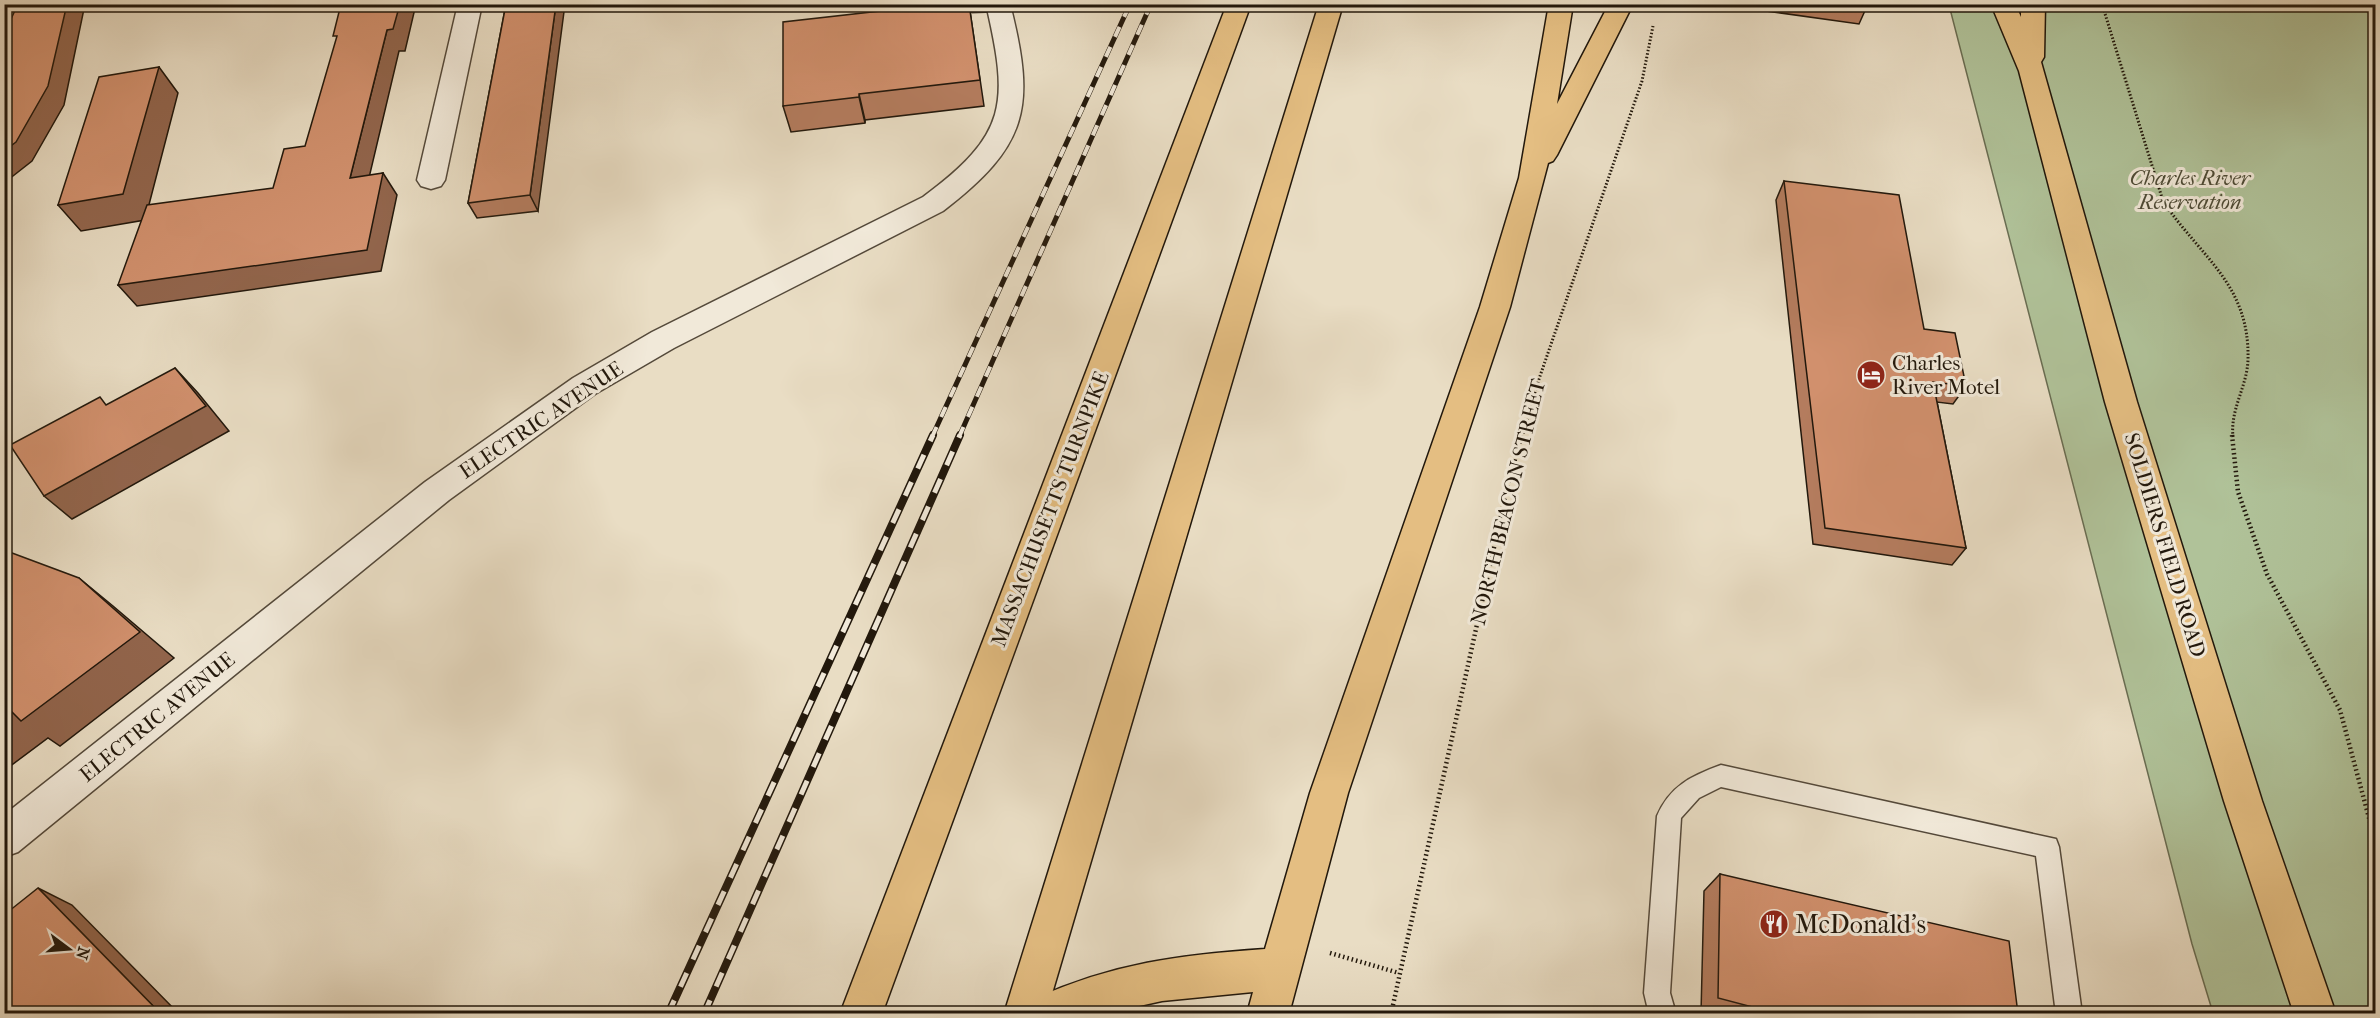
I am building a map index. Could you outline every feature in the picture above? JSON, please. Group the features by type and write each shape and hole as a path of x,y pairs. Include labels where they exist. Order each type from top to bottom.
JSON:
{"main road":[{"name":"MASSACHUSETTS TURNPIKE","path":"861,1014 1239,4"},
{"path":"1024,1014 1331,4"},
{"path":"1268,1014 1329,793 1478,358 1532,178 1561,4"},
{"path":"1532,178 1621,4"},
{"name":"SOLDIERS FIELD ROAD","path":"2003,4 2032,71 2121,402 2242,801 2315,1014"},
{"name":"SOLDIERS FIELD ROAD","path":"2032,4 2032,71"},
{"path":"1049,1014 1095,993 1130,984 1280,969"}],"street":[{"path":"431,180 470,4"},
{"name":"ELECTRIC AVENUE","path":"4,839 437,491 584,386 663,340 933,204 965,182 987,159 1004,134 1012,108 1014,81 1011,59 991,7"}],"lane":[{"path":"1663,1014 1657,993 1669,816 1679,798 1694,786 1721,776 2047,847 2069,1014"}],"path":[{"path":"2102,4 2163,201 2177,222 2227,279 2240,306 2247,331 2248,363 2231,421 2238,492 2266,574 2327,682 2340,710 2376,844"},
{"name":"NORTH BEACON STREET","path":"1391,1014 1494,537 1511,473 1562,309 1639,90 1653,21"},
{"path":"1327,953 1399,973"}],"green space":[{"name":"Charles River Reservation","path":"1949,5 2365,5 2376,31 2375,1013 2213,1013 2192,944"}],"building":[{"path":"18,4 67,4 48,86 16,142 4,151 4,34"},
{"path":"341,4 400,4 393,29 387,30 350,178 383,173 367,250 118,285 147,205 273,188 284,149 305,146 337,36 333,36"},
{"path":"506,4 556,4 530,195 468,203"},
{"path":"889,4 969,4 980,80 859,94 859,97 783,106 783,22 889,10"},
{"path":"159,67 123,194 58,205 99,77"},
{"name":"Charles River Motel","path":"1784,181 1899,195 1924,329 1955,333 1966,386 1933,382 1966,548 1825,528"},
{"path":"175,368 206,406 44,496 10,445 100,397 106,405"},
{"path":"4,550 79,578 140,632 21,721 11,711 4,716"},
{"name":"McDonald's","path":"1720,874 2009,941 2018,1014 1779,1014 1718,998"},
{"path":"38,888 161,1014 4,1014 4,915"}],"railway":[{"path":"932,437 1130,4"},
{"path":"959,437 1151,4"},
{"path":"668,1014 933,435"},
{"path":"704,1014 960,435"}],"place":[{"name":"Charles River Motel","path":"1871,375"},
{"name":"McDonald's","path":"1774,924"}]}
